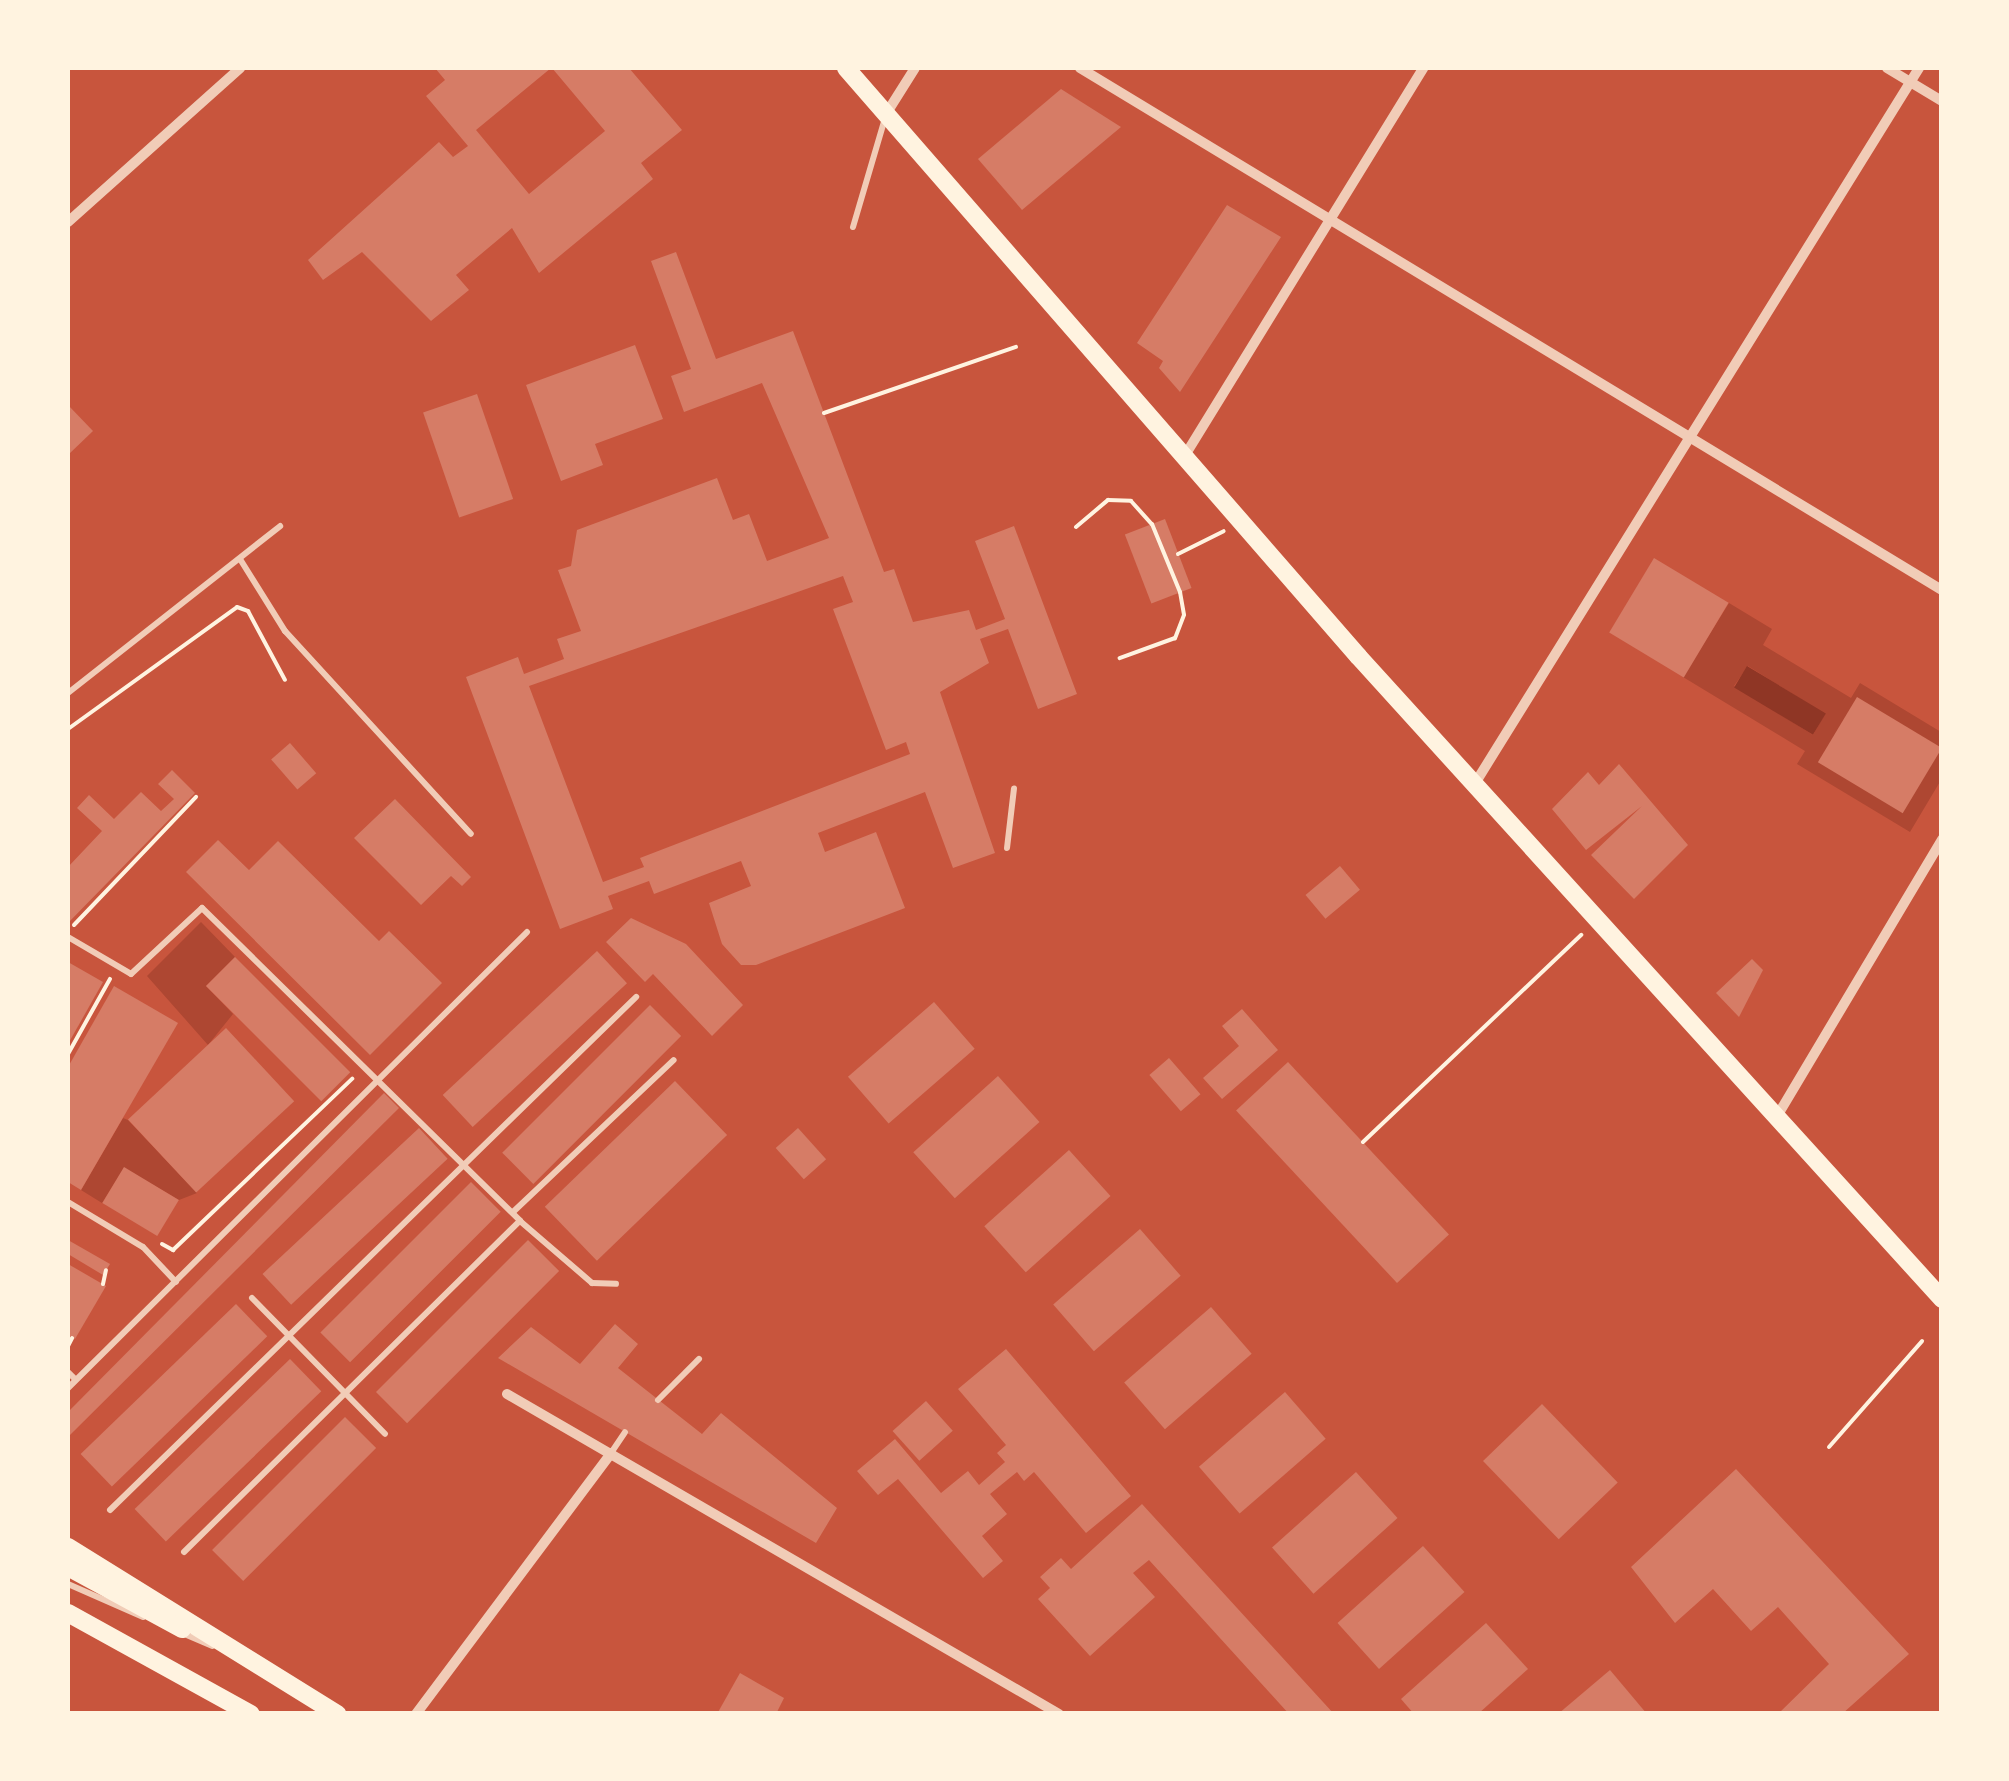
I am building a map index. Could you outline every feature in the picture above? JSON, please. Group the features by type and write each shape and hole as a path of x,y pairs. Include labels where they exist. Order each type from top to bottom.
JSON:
{"main road":[{"path":"846,68 1474,786 1942,1299"},
{"path":"68,1547 227,1652"},
{"path":"68,1568 337,1714"},
{"path":"68,1613 250,1714"}],"street":[{"path":"68,222 240,68"},
{"path":"886,114 915,68"},
{"path":"1080,68 1942,590"},
{"path":"1184,458 1423,68"},
{"path":"1887,68 1942,101"},
{"path":"1474,786 1694,442 1919,68"},
{"path":"1775,1120 1942,840"},
{"path":"507,1394 1059,1714"},
{"path":"416,1714 610,1453"}],"lane":[{"path":"853,227 886,114"},
{"path":"68,693 280,526"},
{"path":"240,559 285,632 471,834"},
{"path":"1007,848 1014,788"},
{"path":"68,935 131,974 202,908 378,1082 466,1162 520,1220 592,1283 616,1284"},
{"path":"68,1388 527,932"},
{"path":"110,1510 636,997"},
{"path":"513,1212 674,1060"},
{"path":"68,1202 143,1248 176,1282"},
{"path":"184,1552 520,1220"},
{"path":"252,1298 386,1434"},
{"path":"658,1400 699,1359"},
{"path":"68,1372 76,1379"},
{"path":"610,1453 625,1432"},
{"path":"68,1584 227,1652"}],"path":[{"path":"824,413 1016,347"},
{"path":"1076,527 1108,500 1131,501 1152,524 1180,592 1184,615 1175,638 1120,658"},
{"path":"1178,554 1242,523"},
{"path":"68,729 237,607 248,611 285,680"},
{"path":"68,935 196,798"},
{"path":"1363,1142 1595,921"},
{"path":"68,1054 118,966"},
{"path":"158,1242 173,1250 364,1068"},
{"path":"103,1284 106,1270"},
{"path":"68,1346 72,1338"},
{"path":"1829,1447 1922,1340"}],"shaded area":[{"path":"1729,603 1772,629 1763,645 1851,698 1860,683 1941,732 1941,780 1910,832 1797,764 1805,751 1683,677","holes":["1748,666 1825,714 1813,735 1734,686"]},
{"path":"1747,666 1826,713 1813,735 1734,687"},
{"path":"201,922 235,957 206,986 233,1014 208,1045 147,976"},
{"path":"123,1118 197,1193 179,1200 124,1168 102,1203 81,1190"}],"building":[{"path":"435,68 551,68 476,130 529,194 605,131 552,68 629,68 682,130 641,163 653,179 539,273 512,228 456,275 469,290 431,321 362,252 323,280 308,260 439,142 453,157 468,146 426,96 445,80"},
{"path":"1061,89 1121,127 1022,210 978,159"},
{"path":"1227,205 1281,237 1180,392 1159,368 1163,361 1137,343"},
{"path":"676,252 716,359 793,331 884,572 894,569 913,622 969,610 976,630 1005,619 975,541 1014,526 1077,694 1038,709 1008,629 980,639 989,663 940,692 995,853 953,868 925,792 818,833 825,852 876,832 905,908 756,965 741,965 722,944 709,903 751,886 741,861 654,894 649,881 608,896 613,909 560,929 466,677 518,657 524,674 564,659 557,639 581,631 558,570 571,566 577,530 717,478 733,520 749,514 767,561 829,538 762,383 684,412 671,376 691,369 651,261","holes":["843,576 853,602 833,609 886,750 906,742 910,754 640,858 644,867 603,882 529,686"]},
{"path":"635,345 663,419 595,444 603,465 561,481 526,385"},
{"path":"477,394 513,499 459,518 423,413"},
{"path":"68,405 93,431 68,455"},
{"path":"1165,519 1192,588 1151,603 1125,534"},
{"path":"1654,558 1729,603 1684,677 1609,633"},
{"path":"1857,697 1942,748 1903,813 1818,762"},
{"path":"290,743 316,773 297,790 271,759"},
{"path":"1619,764 1688,845 1634,899 1591,855 1642,806 1586,850 1552,809 1588,772 1599,785"},
{"path":"172,770 195,793 68,923 68,867 102,831 77,808 89,795 114,819 141,792 161,811 174,799 158,784"},
{"path":"395,799 471,877 462,886 451,876 421,905 354,838"},
{"path":"218,840 249,870 278,841 379,941 389,931 442,983 370,1055 186,872"},
{"path":"1340,866 1360,890 1325,919 1306,895"},
{"path":"631,918 686,944 743,1005 712,1036 653,974 645,982 606,942"},
{"path":"597,951 627,983 473,1127 443,1095"},
{"path":"235,957 350,1072 321,1101 206,986"},
{"path":"1752,959 1763,970 1739,1017 1716,993"},
{"path":"68,962 103,982 68,1044"},
{"path":"114,986 178,1023 81,1190 68,1182 68,1067"},
{"path":"934,1002 975,1049 889,1124 848,1077"},
{"path":"650,1005 681,1036 533,1184 502,1153"},
{"path":"1242,1009 1278,1050 1222,1099 1203,1078 1239,1046 1222,1026"},
{"path":"226,1028 294,1101 196,1193 128,1119"},
{"path":"1169,1058 1200,1094 1181,1111 1149,1075"},
{"path":"1288,1062 1449,1235 1397,1283 1236,1110"},
{"path":"998,1076 1039,1122 955,1198 913,1152"},
{"path":"675,1081 727,1135 597,1261 545,1207"},
{"path":"384,1093 399,1108 68,1437 68,1412"},
{"path":"419,1128 448,1159 291,1305 262,1274"},
{"path":"798,1128 826,1159 804,1179 776,1148"},
{"path":"1069,1150 1110,1196 1026,1272 984,1226"},
{"path":"124,1167 179,1200 157,1236 102,1203"},
{"path":"471,1182 501,1212 350,1362 320,1333"},
{"path":"1140,1229 1181,1276 1094,1351 1053,1304"},
{"path":"68,1240 110,1264 103,1275 68,1254"},
{"path":"528,1240 559,1271 407,1423 376,1392"},
{"path":"68,1264 106,1286 75,1339 68,1335"},
{"path":"236,1304 267,1336 112,1486 81,1454"},
{"path":"1211,1307 1252,1354 1165,1429 1124,1382"},
{"path":"615,1324 638,1344 618,1368 702,1434 721,1413 837,1508 816,1543 498,1358 531,1327 580,1364"},
{"path":"1006,1349 1131,1496 1086,1533 1034,1472 1024,1481 1017,1472 990,1494 1007,1514 982,1536 1003,1561 983,1578 898,1479 878,1495 857,1471 895,1439 941,1493 968,1471 979,1485 1005,1462 997,1453 1006,1445 958,1389"},
{"path":"290,1359 321,1391 166,1541 135,1509"},
{"path":"1285,1392 1326,1439 1240,1514 1199,1467"},
{"path":"926,1401 953,1431 919,1461 893,1431"},
{"path":"1542,1404 1618,1482 1559,1539 1483,1461"},
{"path":"345,1417 376,1448 243,1581 212,1550"},
{"path":"1736,1469 1909,1654 1842,1714 1778,1714 1829,1664 1778,1607 1751,1631 1713,1589 1675,1623 1631,1567"},
{"path":"1356,1472 1397,1518 1314,1594 1272,1548"},
{"path":"1142,1504 1334,1714 1289,1714 1149,1560 1133,1573 1155,1597 1090,1656 1038,1599 1050,1588 1040,1577 1061,1558 1071,1569"},
{"path":"1423,1546 1464,1592 1379,1669 1338,1623"},
{"path":"1486,1623 1528,1669 1478,1714 1414,1714 1401,1699"},
{"path":"1610,1670 1647,1714 1558,1714"},
{"path":"740,1673 784,1698 776,1714 717,1714"}]}
